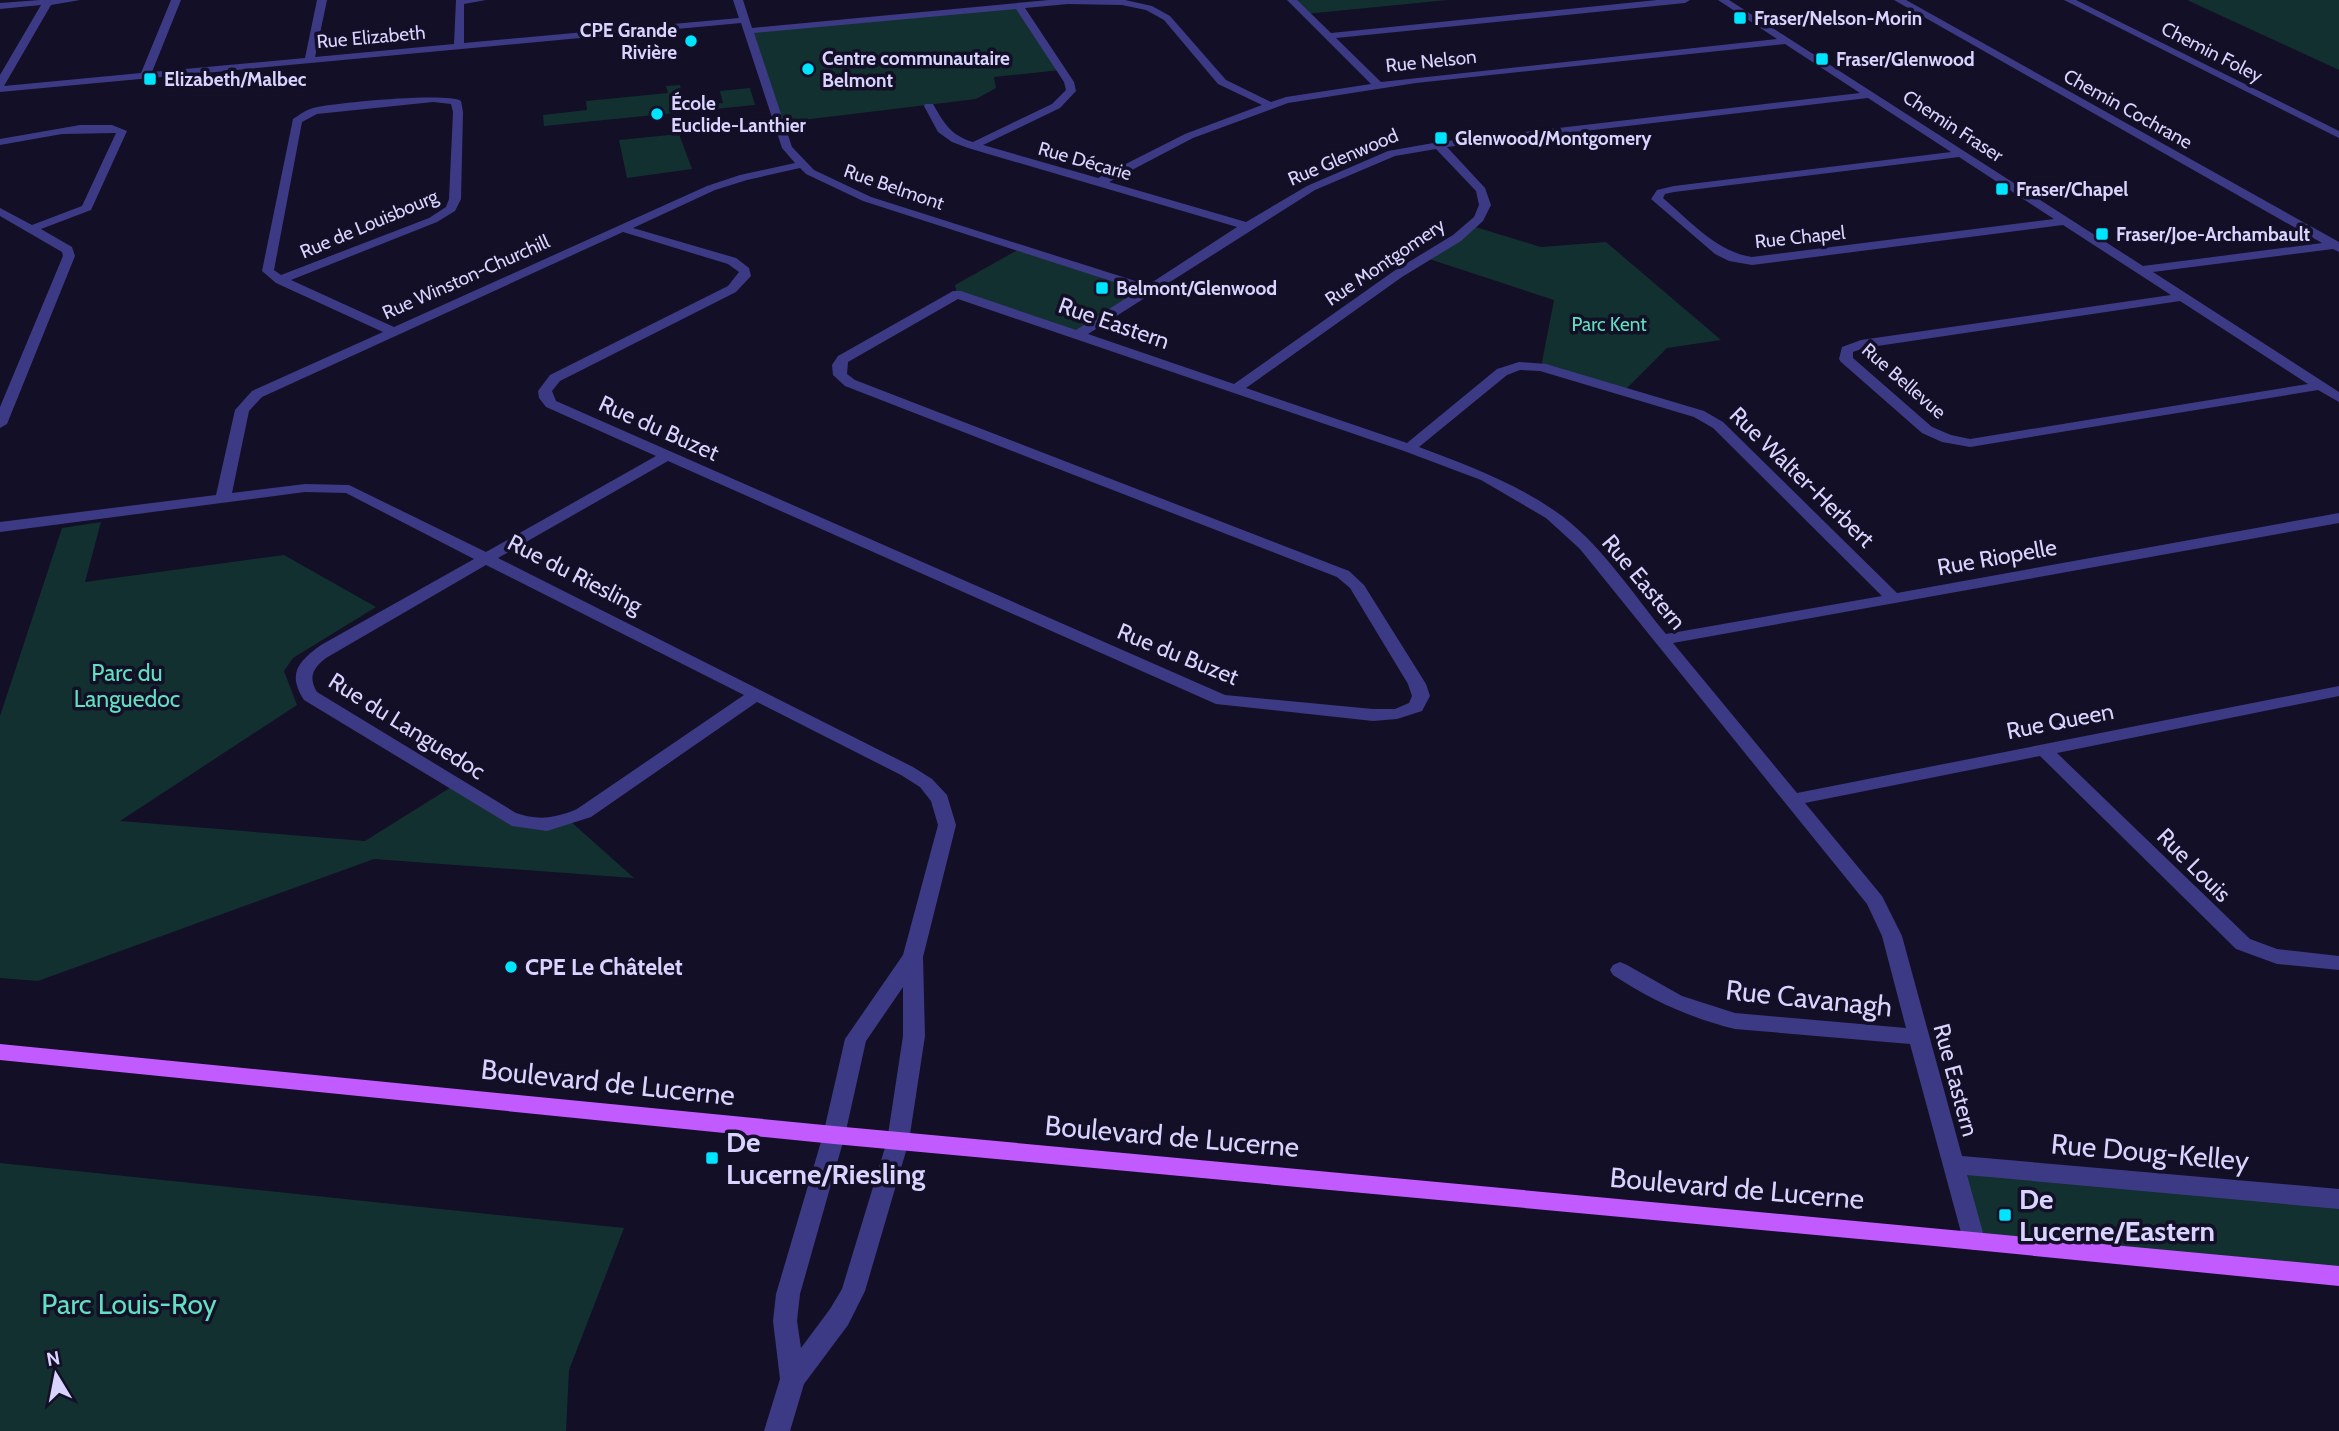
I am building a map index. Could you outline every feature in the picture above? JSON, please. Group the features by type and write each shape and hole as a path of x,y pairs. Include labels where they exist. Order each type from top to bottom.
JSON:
{"main road":[{"name":"Boulevard de Lucerne","path":"0,1052 834,1135 2339,1276"}],"street":[{"path":"0,6 75,0"},
{"path":"145,76 176,0"},
{"path":"309,60 322,0"},
{"path":"459,46 459,2 481,0"},
{"name":"Rue Belmont","path":"738,0 787,148 801,165 840,189 867,199 1149,289"},
{"name":"Rue Elizabeth","path":"0,89 459,46 1096,0 1149,8 1167,18 1222,82 1269,105"},
{"path":"1292,0 1378,85"},
{"path":"1327,36 1685,0"},
{"name":"Chemin Fraser","path":"1723,0 2339,398"},
{"name":"Chemin Cochrane","path":"1899,0 2338,246"},
{"name":"Chemin Foley","path":"2069,0 2339,135"},
{"path":"0,84 48,1"},
{"path":"972,146 1056,106 1071,91 1069,82 1019,6"},
{"name":"Rue Nelson","path":"1098,183 1189,136 1269,105 1378,85 1787,41"},
{"name":"Rue Glenwood","path":"1078,335 1311,188 1392,153 1439,145 1870,95"},
{"name":"Rue de Louisbourg","path":"281,280 433,219 451,209 456,200 456,101 433,99 314,111 299,117 268,271 281,280 392,331"},
{"name":"Rue Décarie","path":"929,106 946,134 972,146 1247,226"},
{"path":"0,142 34,134 104,128 122,131 87,208 31,229"},
{"name":"Rue Montgomery","path":"1235,389 1398,274 1457,238 1479,219 1485,205 1481,190 1439,145"},
{"name":"Rue Chapel","path":"1960,154 1674,188 1661,192 1657,198 1718,251 1742,260 1763,261 2066,221"},
{"name":"Rue Winston-Churchill","path":"223,499 242,410 247,402 275,384 727,182 801,165"},
{"path":"0,211 68,250 69,256 0,425"},
{"name":"Rue du Buzet","path":"622,228 733,261 745,271 745,276 732,289 564,373 547,386 546,398 551,404 1222,700 1373,715 1397,714 1416,707 1421,696 1417,684 1356,585 1343,574 850,383 840,375 839,365 850,353 957,294"},
{"path":"2143,270 2338,246"},
{"name":"Rue Eastern","path":"957,294 1409,448 1486,477 1551,515 1585,546 1863,886 1884,918 1920,1037 1973,1240"},
{"name":"Rue Bellevue","path":"2183,297 1861,344 1847,350 1846,359 1927,430 1947,439 1970,443 2320,386"},
{"name":"Rue Walter-Herbert","path":"1409,448 1502,372 1519,366 1541,367 1699,414 1718,425 1894,598"},
{"name":"Rue du Languedoc","path":"666,456 315,658 305,667 302,677 304,687 310,696 509,817 537,825 554,824 584,813 756,695"},
{"name":"Rue du Riesling","path":"0,527 305,488 349,489 926,783 940,799 946,812 946,833 914,957 914,1036 898,1141 853,1291 839,1317 793,1379"},
{"name":"Rue Riopelle","path":"1663,640 2339,518"},
{"name":"Rue Queen","path":"1791,800 2339,691"},
{"name":"Rue Louis","path":"2043,749 2228,933 2243,944 2260,953 2280,957 2339,963"},
{"name":"Rue du Riesling","path":"793,1379 785,1321 788,1294 834,1135 856,1039 914,957"},
{"name":"Rue Cavanagh","path":"1620,970 1658,994 1708,1016 1735,1021 1920,1037"},
{"name":"Rue Doug-Kelley","path":"1955,1165 2339,1199"},
{"path":"777,1431 793,1379"}],"green space":[{"path":"1292,0 1448,0 1305,14"},
{"path":"2187,0 2339,0 2339,70"},
{"path":"1019,6 1061,70 994,77 996,88 976,99 778,123 749,31"},
{"path":"680,85 683,98 676,99 678,107 723,103 720,91 750,88 755,105 544,126 543,115 587,110 586,101 668,93 666,86"},
{"path":"679,134 692,169 627,178 619,140"},
{"name":"Parc Kent","path":"1472,226 1541,247 1606,242 1721,340 1667,348 1623,392 1541,367 1554,300 1426,258"},
{"path":"1021,248 1149,289 1078,335 957,294 955,285"},
{"name":"Parc du Languedoc","path":"101,522 85,582 284,555 376,607 293,658 284,671 297,705 120,821 365,841 456,784 509,817 569,820 634,878 374,859 38,981 0,978 0,716 62,528"},
{"name":"Parc Louis-Roy","path":"0,1163 624,1228 569,1370 566,1431 0,1431"},
{"path":"1955,1165 2339,1199 2339,1276 1973,1240"}],"place":[{"name":"Fraser/Nelson-Morin","path":"1740,18"},
{"name":"CPE Grande Rivière","path":"691,41"},
{"name":"Fraser/Glenwood","path":"1822,59"},
{"name":"Centre communautaire Belmont","path":"808,69"},
{"name":"Elizabeth/Malbec","path":"150,79"},
{"name":"École Euclide-Lanthier","path":"657,114"},
{"name":"Glenwood/Montgomery","path":"1441,138"},
{"name":"Fraser/Chapel","path":"2002,189"},
{"name":"Fraser/Joe-Archambault","path":"2102,234"},
{"name":"Belmont/Glenwood","path":"1102,288"},
{"name":"CPE Le Châtelet","path":"511,967"},
{"name":"De Lucerne/Riesling","path":"712,1158"},
{"name":"De Lucerne/Eastern","path":"2005,1215"}]}
